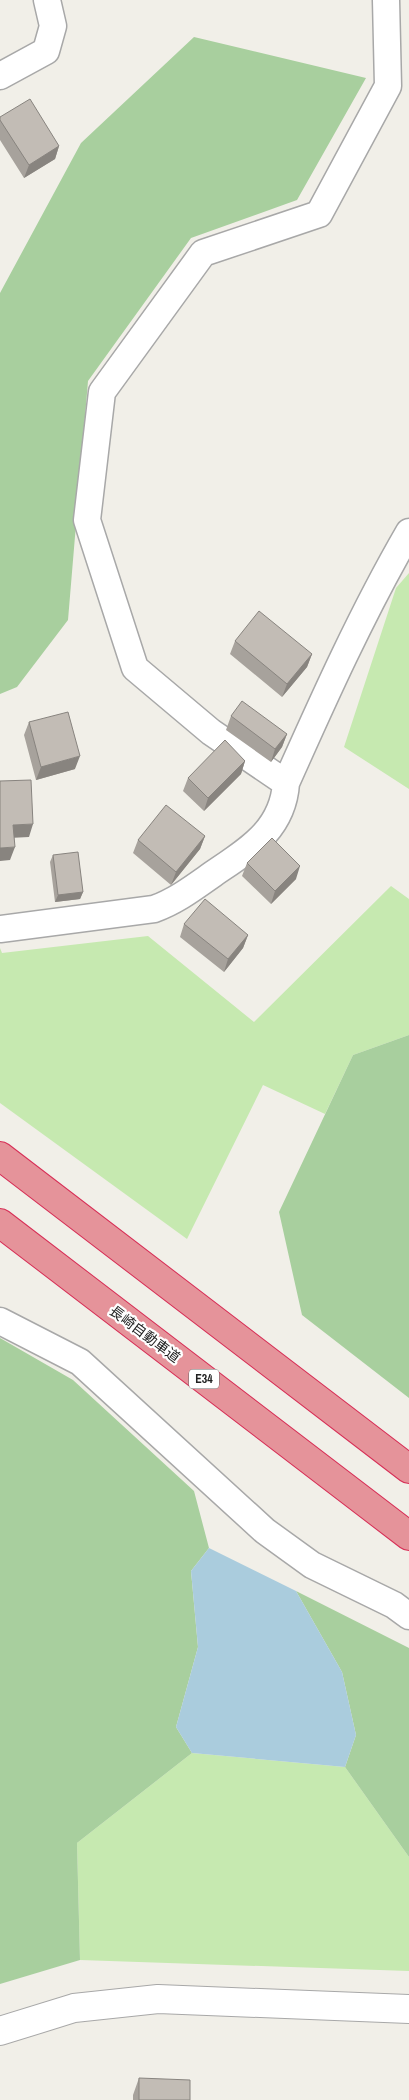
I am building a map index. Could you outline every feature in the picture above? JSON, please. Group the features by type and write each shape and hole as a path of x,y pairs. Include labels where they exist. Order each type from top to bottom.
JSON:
{"highway":[{"path":"0,1156 409,1469"},
{"name":"長崎自動車道","path":"0,1223 409,1536"}],"street":[{"path":"0,76 46,51 53,26 47,0"},
{"path":"286,783 211,732 135,668 87,520 102,392 202,253 319,214 388,86 386,0"},
{"path":"0,930 154,909 174,901 255,846 273,825 285,800 286,783 330,684 388,569 409,532"},
{"path":"0,1321 80,1362 265,1531 312,1565 394,1605 409,1616"},
{"path":"0,2031 74,2008 158,2000 409,2009"}],"green space":[{"path":"194,37 366,78 297,200 191,238 88,381 68,620 17,687 0,694 0,293 81,143"},
{"path":"409,573 409,789 344,747 396,588"},
{"path":"391,886 409,899 409,1035 353,1055 325,1114 263,1085 187,1239 0,1103 0,948 2,953 148,936 254,1022"},
{"path":"409,1035 409,1398 302,1315 279,1212 353,1055"},
{"path":"0,1338 73,1380 194,1491 209,1548 191,1571 198,1647 176,1727 192,1753 77,1843 80,1960 0,1984"},
{"path":"296,1591 409,1648 409,1857 345,1767 356,1735 342,1672"},
{"path":"192,1753 345,1767 409,1857 409,1971 80,1960 77,1843"}],"water":[{"path":"209,1548 296,1591 342,1672 356,1735 345,1767 192,1753 176,1727 198,1647 191,1571"}],"building":[{"path":"30,99 59,146 29,165 0,120 0,117"},
{"path":"259,611 312,654 287,684 235,641"},
{"path":"242,701 287,734 275,749 231,716"},
{"path":"68,712 80,756 41,767 29,722"},
{"path":"225,740 245,761 208,798 188,778"},
{"path":"31,780 33,824 13,825 15,847 0,848 0,781"},
{"path":"166,805 205,836 176,872 138,840"},
{"path":"272,838 300,866 275,891 247,863"},
{"path":"78,852 83,892 58,895 53,855"},
{"path":"205,899 248,935 228,959 184,924"},
{"path":"139,2078 190,2080 190,2100 139,2100"}]}
